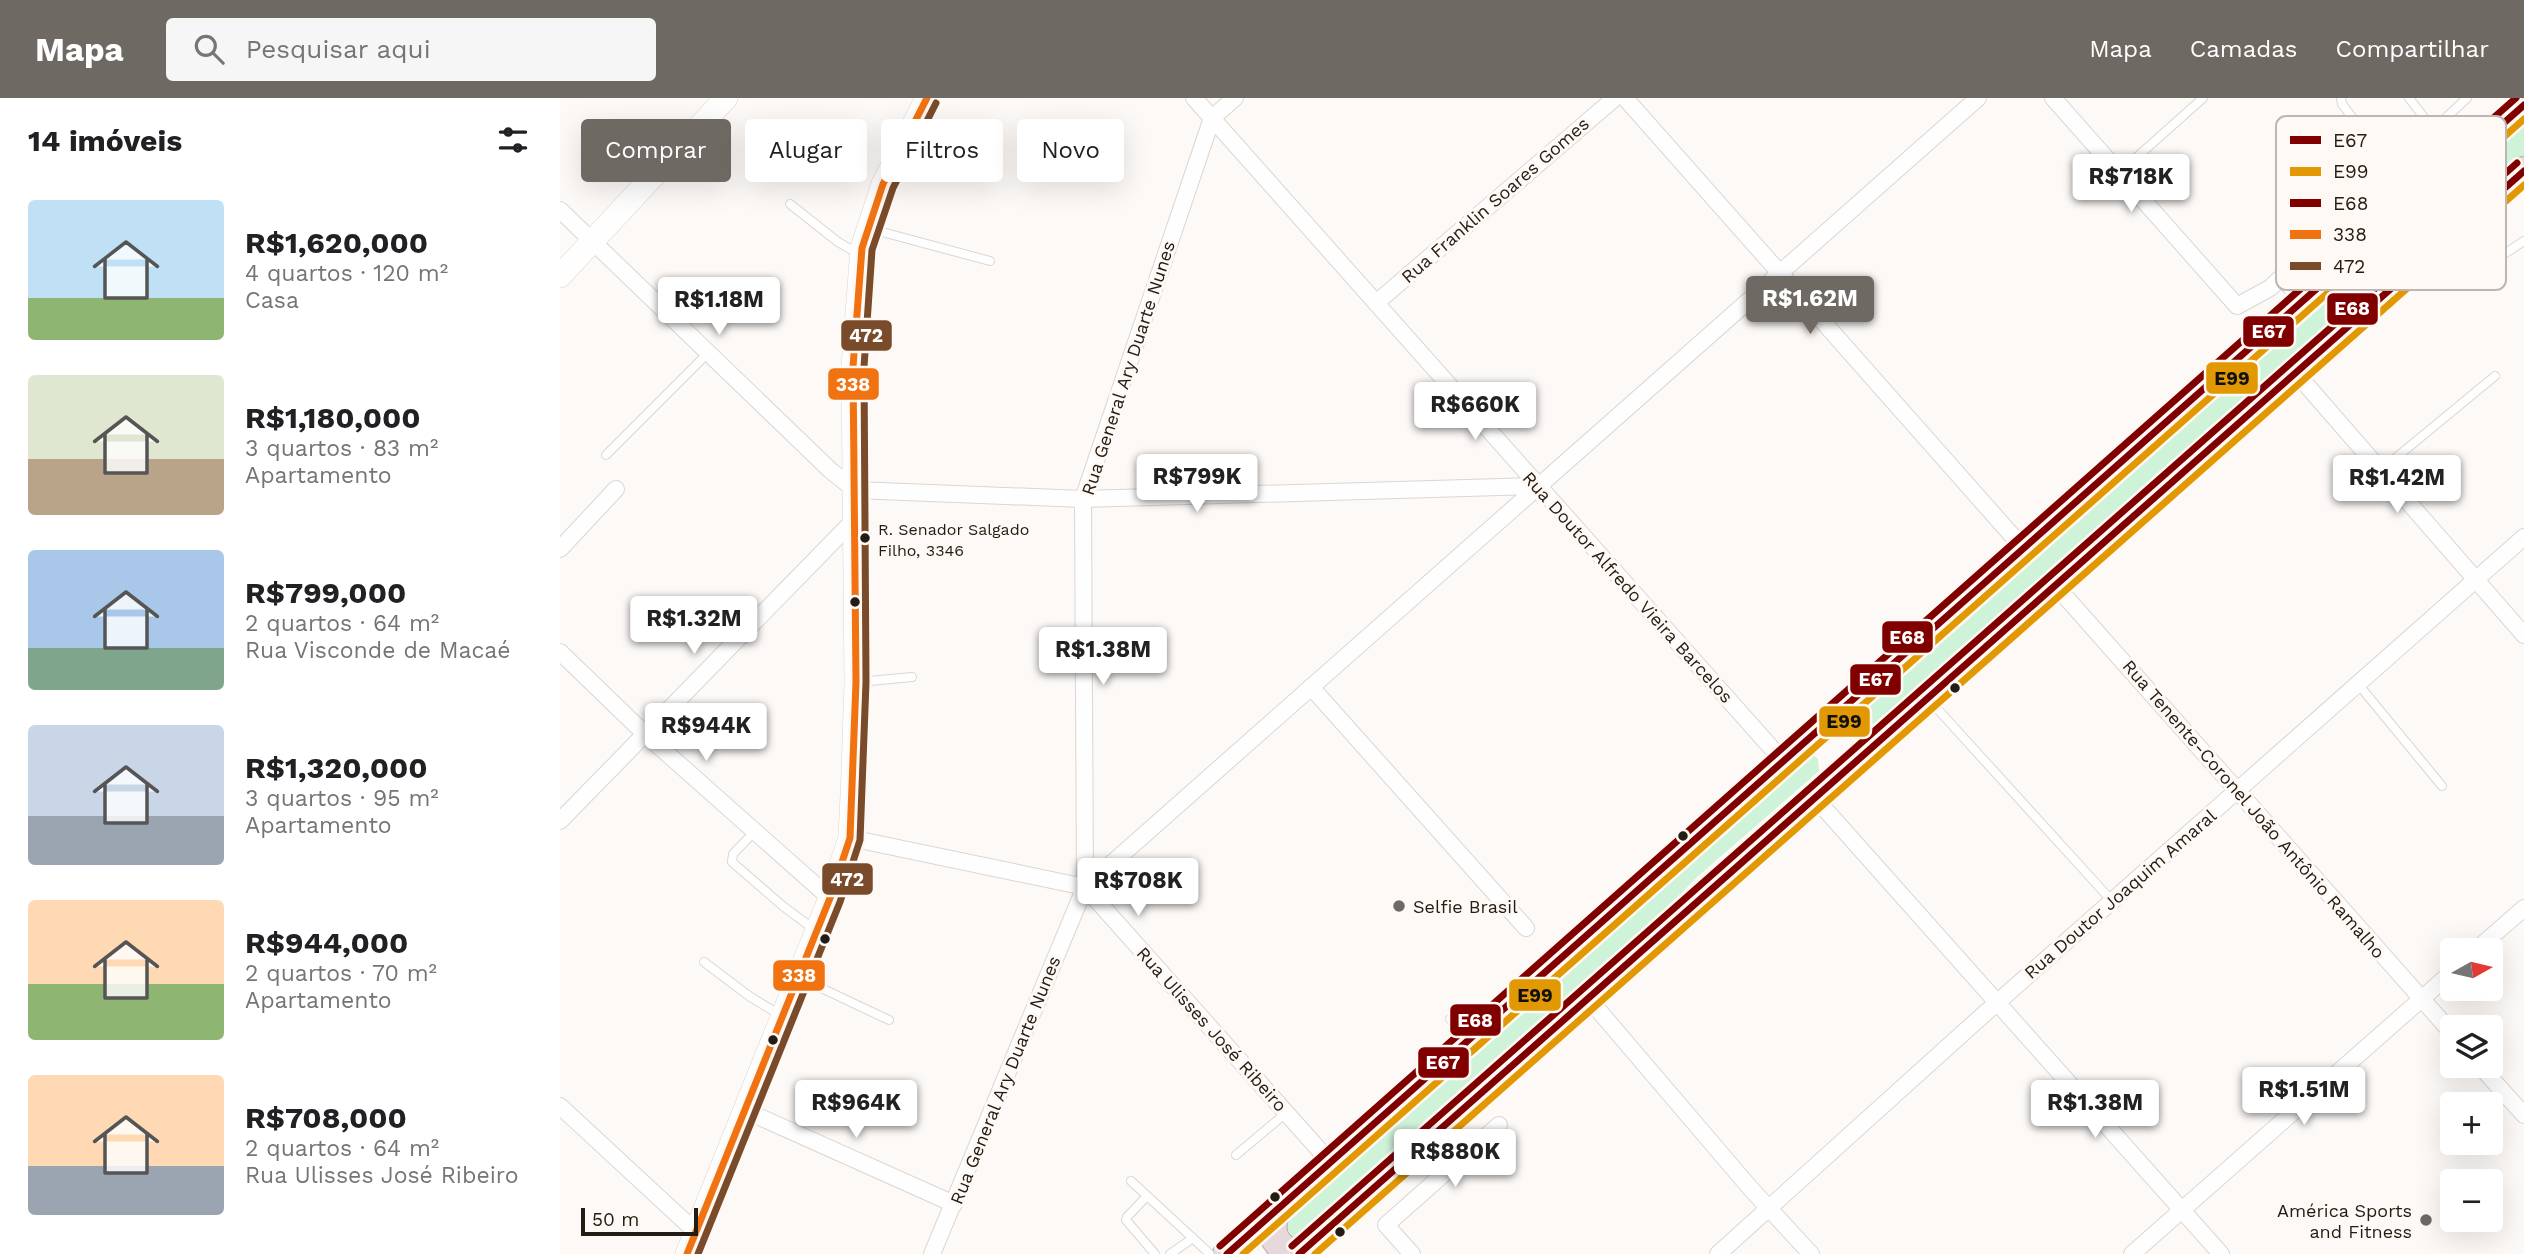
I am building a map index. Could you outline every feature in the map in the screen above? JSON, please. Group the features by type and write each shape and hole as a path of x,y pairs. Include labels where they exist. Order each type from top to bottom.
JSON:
{"highway":[{"path":"2506,118 2523,101"},
{"path":"2506,187 2524,171"},
{"path":"1227,1254 2316,290"},
{"path":"1299,1254 2389,290"},
{"path":"1823,727 1843,723 1853,730 1858,740 1855,763"},
{"path":"1276,1210 1272,1234 1277,1244 1293,1254"}],"main road":[{"path":"560,276 726,98"},
{"path":"687,1254 830,898 849,838 856,682 853,366 862,256 883,184 927,98"}],"street":[{"name":"Rua Doutor Alfredo Vieira Barcelos","path":"1194,98 1783,761"},
{"path":"1212,118 1235,98"},
{"name":"Rua Franklin Soares Gomes","path":"1376,303 1615,98"},
{"path":"1625,98 2024,549"},
{"path":"849,838 1085,887 1978,98"},
{"path":"2053,98 2237,306 2259,295 2276,282"},
{"name":"Rua General Ary Duarte Nunes","path":"932,1254 1085,887 1083,499 1212,118"},
{"path":"560,210 830,470 855,490 1083,499 1539,486"},
{"path":"2295,373 2524,635"},
{"path":"560,550 616,489"},
{"path":"560,821 856,518"},
{"name":"Rua Doutor Joaquim Amaral","path":"1718,1254 1997,1002 2524,537"},
{"name":"Rua Tenente-Coronel João Antônio Ramalho","path":"2055,585 2440,1020"},
{"path":"560,652 644,733 830,898"},
{"path":"1311,687 1526,928"},
{"path":"1815,798 2221,1254"},
{"name":"Rua Ulisses José Ribeiro","path":"1085,887 1330,1163"},
{"path":"2490,938 2524,908"},
{"path":"2132,1254 2440,982"},
{"path":"1588,998 1811,1254"},
{"path":"2491,1078 2524,1115"},
{"path":"560,1106 695,1231"},
{"path":"744,1110 954,1203"},
{"path":"1412,1254 1386,1225 1499,1125"}],"lane":[{"path":"2119,173 2203,98"},
{"path":"2342,98 2342,104 2351,116"},
{"path":"2409,98 2423,116"},
{"path":"2447,116 2467,98"},
{"path":"790,204 838,242 862,256"},
{"path":"868,229 990,261"},
{"path":"2506,253 2524,241"},
{"path":"2288,290 2301,303"},
{"path":"606,455 708,353"},
{"path":"2381,470 2495,376"},
{"path":"856,682 912,677"},
{"path":"2358,684 2442,786"},
{"path":"1927,698 2112,901"},
{"path":"755,831 733,854 732,862 784,908 817,931"},
{"path":"704,962 748,996 782,1017"},
{"path":"798,977 890,1020"},
{"path":"1450,1019 1468,1040"},
{"path":"1236,1155 1286,1113"},
{"path":"1132,1181 1210,1254"},
{"path":"1147,1196 1126,1220 1154,1254"},
{"path":"1170,1254 1193,1238"}],"green space":[{"path":"2524,120 2524,157 2506,173 2506,136"},
{"path":"2332,290 2378,290 1869,735 1867,718 1858,711"},
{"path":"1809,751 1818,759 1819,771 1697,877 1633,943 1292,1245 1282,1218"}],"transit line":[{"name":"338","path":"687,1254 830,898 850,838 856,682 853,367 862,248 883,184 927,98"},
{"name":"E68","path":"2496,116 2516,98"},
{"name":"472","path":"698,1254 840,902 860,840 866,682 864,367 872,250 893,188 936,103"},
{"name":"E67","path":"2506,121 2524,105"},
{"name":"E99","path":"2506,135 2524,119"},
{"name":"E68","path":"2506,173 2517,163"},
{"name":"E67","path":"2506,187 2524,171"},
{"name":"E99","path":"2506,201 2524,185"},
{"name":"E68","path":"1220,1246 2299,290"},
{"name":"E67","path":"1227,1254 2315,290"},
{"name":"E99","path":"1243,1254 2331,290"},
{"name":"E68","path":"1292,1246 2373,290"},
{"name":"E67","path":"1299,1254 2389,290"},
{"name":"E99","path":"1315,1254 2405,290"}],"place":[{"name":"R. Senador Salgado Filho, 3346","path":"865,538"},
{"name":"Selfie Brasil","path":"1399,906"},
{"name":"América Sports and Fitness","path":"2426,1220"}]}
